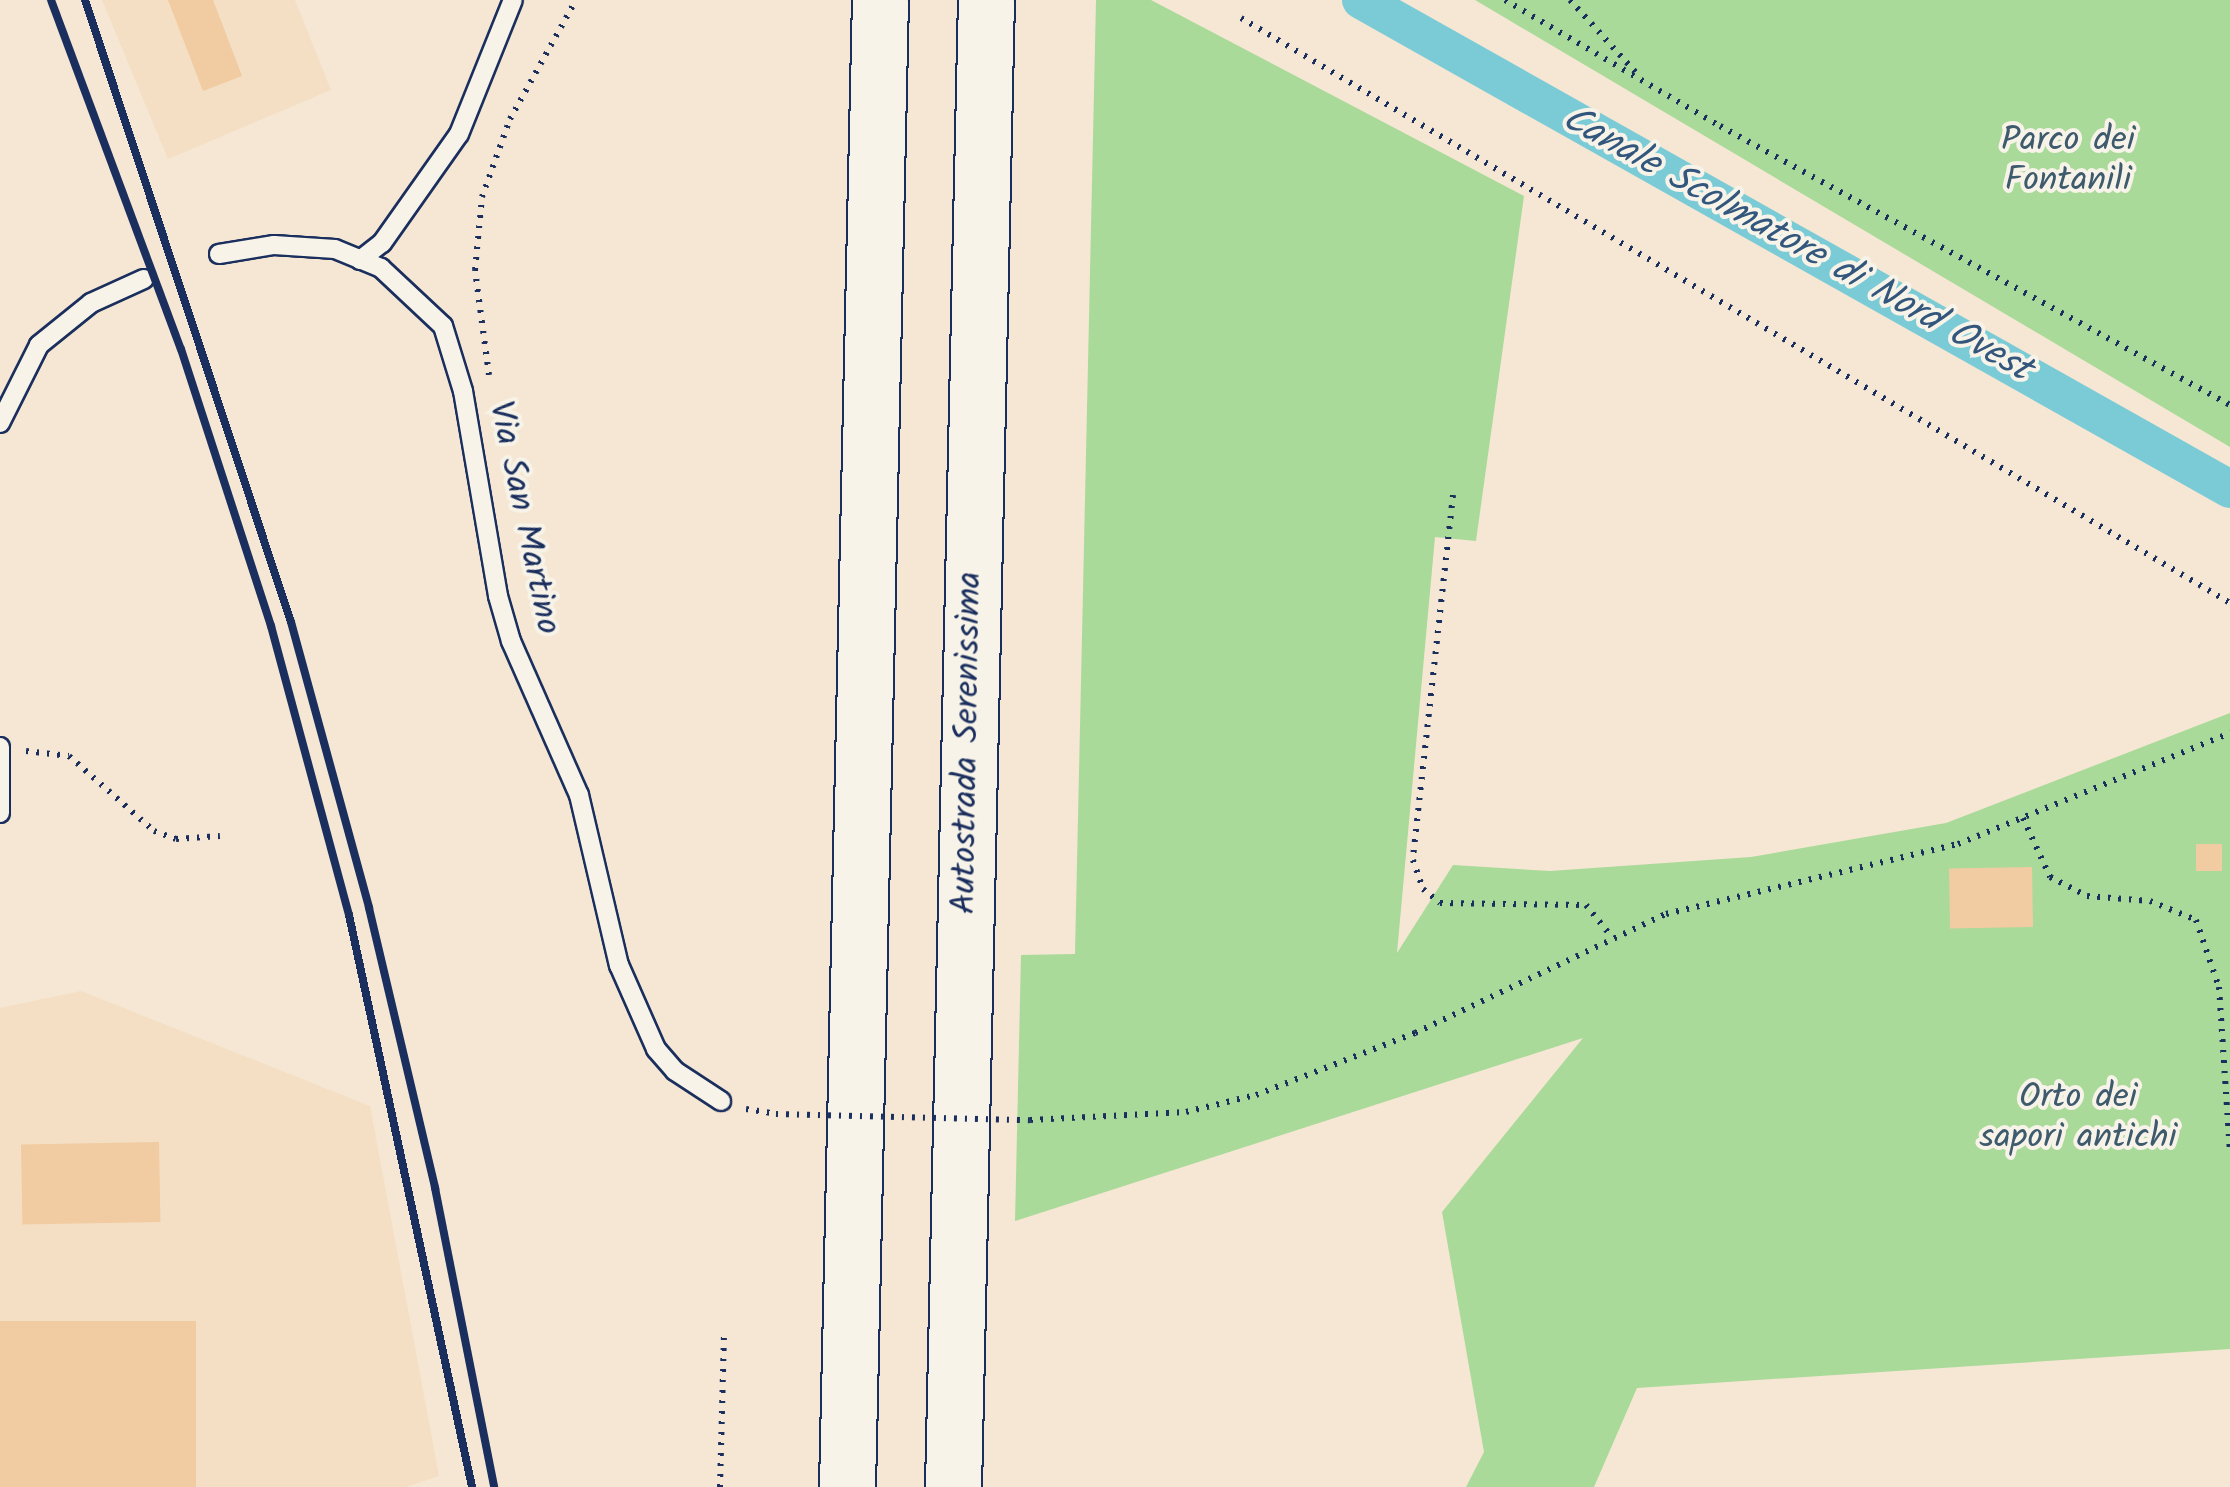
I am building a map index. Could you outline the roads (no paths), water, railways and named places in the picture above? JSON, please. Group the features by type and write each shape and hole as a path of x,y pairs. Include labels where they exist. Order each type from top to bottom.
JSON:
{"highway":[{"path":"847,1487 880,0"},
{"name":"Autostrada Serenissima","path":"953,1487 986,0"}],"lane":[{"path":"360,260 382,243 459,134 513,0"},
{"name":"Via San Martino","path":"219,254 274,246 335,249 360,260 419,299 456,355 498,596 511,641 579,794 619,965 656,1049 675,1071 721,1101"},
{"path":"0,424 39,344 91,303 144,279"},
{"path":"0,750 0,813"}],"waterway":[{"name":"Canale Scolmatore di Nord Ovest","path":"1361,0 2230,489"}],"railway":[{"path":"51,0 181,349 271,626 349,915 472,1487"},
{"path":"85,0 291,622 369,908 435,1188 494,1487"}],"park label":[{"name":"Parco dei Fontanili","path":"2068,161"},
{"name":"Orto dei sapori antichi","path":"2078,1118"}]}
